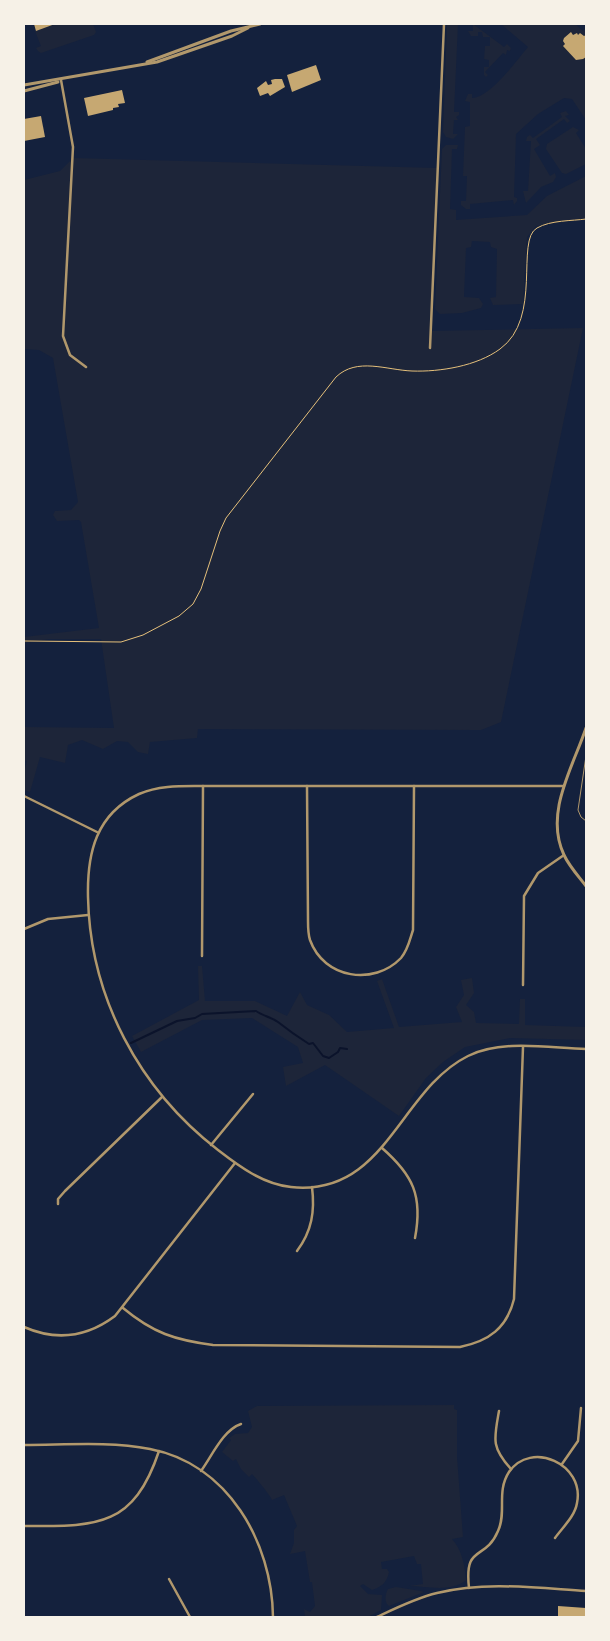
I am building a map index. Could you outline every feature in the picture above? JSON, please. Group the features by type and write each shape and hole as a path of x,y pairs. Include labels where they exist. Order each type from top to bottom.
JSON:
{"street":[{"path":"24,85 61,80 144,63 201,42 260,24"},
{"path":"430,348 444,24"},
{"path":"24,91 51,85 61,80"},
{"path":"61,80 73,147 63,336 70,355 86,367"},
{"path":"586,730 564,786 558,806 556,823 558,838 564,855 586,886"},
{"path":"564,786 203,786 167,787 139,794 115,809 97,832 89,856 88,916 90,942 99,978 117,1026 125,1042 162,1097 211,1145 235,1163 266,1181 291,1187 312,1187 336,1182 368,1163 382,1148 431,1084 458,1061 490,1048 586,1049"},
{"path":"202,956 203,786"},
{"path":"307,786 308,921 310,940 328,965 349,974 368,976 386,970 402,958 408,949 413,930 414,786"},
{"path":"24,796 97,832"},
{"path":"523,984 524,896 538,873 564,855"},
{"path":"24,929 48,919 88,916"},
{"path":"123,1308 140,1323 164,1335 179,1340 213,1345 460,1347 477,1343 492,1336 507,1320 514,1299 523,1047"},
{"path":"211,1145 253,1094"},
{"path":"58,1204 58,1199 64,1191 162,1097"},
{"path":"382,1148 404,1169 414,1186 418,1210 415,1238"},
{"path":"24,1327 49,1335 79,1334 105,1323 123,1308 235,1163"},
{"path":"297,1251 305,1241 313,1216 312,1187"},
{"path":"562,1464 578,1442 581,1408"},
{"path":"499,1411 494,1437 495,1446 499,1456 511,1469"},
{"path":"202,1471 226,1435 234,1427 241,1424"},
{"path":"24,1445 131,1446 159,1451 187,1462 202,1471 233,1499 252,1529 267,1569 273,1617"},
{"path":"24,1526 79,1526 112,1517 137,1496 148,1481 159,1451"},
{"path":"469,1588 467,1569 469,1562 488,1546 499,1530 502,1485 511,1469 521,1461 547,1458 562,1464 576,1482 578,1497 574,1512 556,1538"},
{"path":"169,1579 190,1617"},
{"path":"377,1617 428,1595 469,1588 503,1586 586,1590"}],"lane":[{"path":"586,756 578,810 581,817 586,821"}],"path":[{"path":"24,641 120,642 155,629 186,611 202,589 224,521 336,377 347,369 357,366 412,371 446,369 481,359 498,351 514,336 523,311 527,294 528,243 530,234 540,226 586,219"}],"shaded area":[{"path":"57,24 93,24 96,32 94,35 41,53 36,48 41,46 35,31"},
{"path":"447,24 458,24 454,112 459,112 459,115 456,117 458,120 454,120 453,134 458,134 453,139 446,137 443,132"},
{"path":"473,24 504,47 507,44 511,48 510,51 507,50 506,55 503,53 485,72 488,75 486,77 484,75 484,67 489,67 489,60 484,59 485,46 490,46 490,37 483,37 482,32 478,32 478,36 471,36 468,31 473,31"},
{"path":"501,24 575,24 583,31 586,28 586,120 572,99 564,98 538,114 516,134 514,197 517,198 517,201 514,205 513,200 470,204 470,209 466,209 461,205 461,201 466,201 467,176 463,176 465,127 470,126 470,102 465,101 468,94 472,94 472,98 487,92 510,69 528,47"},
{"path":"566,111 569,115 565,116 570,121 567,123 564,119 536,139 540,145 534,149 550,176 555,173 556,177 553,182 541,187 526,203 523,191 528,191 531,141 526,141 527,137 530,135 533,138 562,117 560,113"},
{"path":"573,127 579,130 576,133 586,149 586,164 566,174 562,173 546,149 547,144"},
{"path":"446,145 458,145 457,149 452,149 450,209 456,210 456,220 527,215 547,196 586,176 586,218 536,226 527,237 523,304 493,305 490,298 496,297 497,249 491,247 490,242 472,241 471,247 466,248 464,297 479,298 483,304 481,308 462,313 440,314 435,309 442,149"},
{"path":"73,158 437,168 431,331 583,328 501,722 481,730 198,729 197,738 150,742 148,754 138,752 128,742 117,741 103,749 82,740 68,745 65,763 40,757 30,792 24,790 24,772 27,761 24,760 24,727 114,728 101,639 49,639 24,643 24,637 99,628 81,522 79,520 57,521 53,515 55,511 71,510 78,502 53,358 39,350 24,349 24,180 60,171"},
{"path":"198,966 202,966 205,1001 255,1001 287,1016 300,992 307,1005 329,1015 347,1032 394,1028 377,981 382,979 399,1027 462,1022 456,1007 464,995 461,980 472,978 474,993 466,1005 474,1012 476,1023 519,1024 520,999 525,999 525,1025 586,1027 586,1040 510,1038 465,1047 443,1062 426,1078 399,1116 325,1065 286,1086 283,1067 303,1063 298,1047 252,1018 202,1020 141,1052 132,1036 199,1000"},
{"path":"454,1405 454,1409 457,1410 457,1457 463,1537 452,1539 462,1558 466,1580 446,1588 409,1586 423,1584 421,1564 417,1564 414,1556 381,1562 382,1569 387,1569 389,1572 384,1584 372,1590 363,1584 360,1586 368,1594 382,1595 381,1610 368,1617 305,1617 304,1609 310,1612 315,1606 312,1582 310,1582 305,1551 290,1554 294,1543 294,1530 297,1526 284,1495 272,1500 252,1474 249,1477 241,1469 236,1459 233,1461 222,1452 231,1440 229,1438 235,1434 248,1433 252,1427 248,1411 257,1406"},
{"path":"396,1587 424,1592 389,1606 386,1601 387,1591"}],"building":[{"path":"34,24 55,24 36,31"},
{"path":"571,32 573,35 580,33 584,36 586,35 586,57 583,59 576,60 563,46 565,44 564,38"},
{"path":"316,65 321,80 292,92 287,75"},
{"path":"282,79 285,87 270,96 268,93 260,96 257,88 266,81 268,85 272,84 271,80"},
{"path":"122,90 125,103 118,104 119,107 113,108 113,110 88,116 84,98"},
{"path":"41,116 45,137 24,141 24,119"},
{"path":"558,1606 586,1608 586,1617 558,1617"}],"waterway":[{"path":"131,1043 177,1021 195,1018 202,1014 256,1011 275,1020 309,1044 313,1043 323,1056 329,1058 338,1052 340,1048 347,1049"}]}
